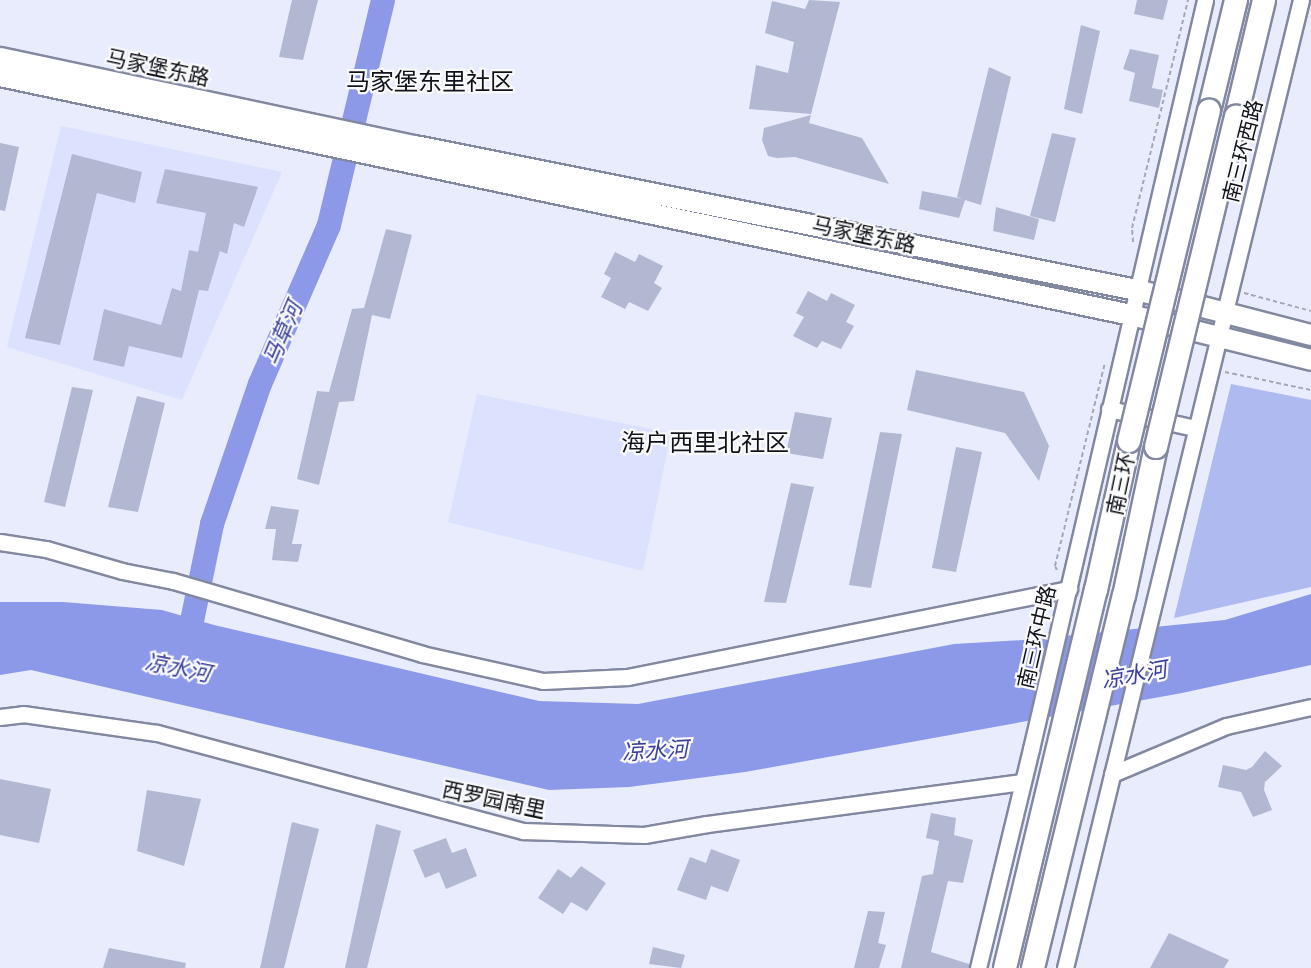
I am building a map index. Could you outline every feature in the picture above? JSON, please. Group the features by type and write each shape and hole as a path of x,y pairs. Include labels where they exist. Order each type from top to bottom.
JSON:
{"highway":[{"name":"南三环","path":"1005,968 1236,0"},
{"name":"南三环","path":"1034,968 1264,0"},
{"path":"1042,932 1042,968"}],"main road":[{"name":"马家堡东路","path":"0,58 304,132"},
{"name":"马家堡东路","path":"0,76 304,132"},
{"path":"304,132 410,153"},
{"name":"马家堡东路","path":"410,153 1137,290 1311,335"},
{"name":"马家堡东路","path":"410,153 1131,315 1311,360"}],"street":[{"path":"1137,290 1205,0"},
{"name":"南三环西路","path":"1218,337 1301,0"},
{"name":"南三环中路","path":"978,968 1069,589 1137,290"},
{"path":"1065,968 1218,337"},
{"path":"1109,409 1195,428"},
{"path":"0,542 46,549 122,571 173,581 422,654 543,681 628,677 1069,589"},
{"path":"1112,774 1226,726 1311,707"},
{"name":"西罗园南里","path":"0,717 23,714 157,734 523,831 644,835 707,824 1022,782"}],"shaded area":[{"path":"61,126 282,172 182,400 7,347"},
{"path":"1231,384 1311,400 1311,587 1174,618"},
{"path":"477,394 671,433 643,571 448,522"}],"water":[{"name":"凉水河","path":"1311,594 1311,665 1182,693 745,772 629,787 549,790 31,670 0,675 0,602 63,602 162,610 214,625 539,701 638,704 954,644 1023,640 1225,620"}],"building":[{"path":"292,0 318,0 303,60 279,57"},
{"path":"809,0 840,2 811,114 749,109 756,65 788,73 794,42 765,33 772,1 805,9"},
{"path":"1137,0 1168,0 1163,20 1134,14"},
{"path":"1081,25 1100,31 1082,114 1064,109"},
{"path":"1130,49 1159,55 1152,88 1163,90 1159,108 1129,101 1135,73 1123,69"},
{"path":"989,67 1011,77 981,205 965,200 959,218 919,209 922,191 963,199 957,197"},
{"path":"811,115 809,123 862,138 889,184 795,157 768,156 762,140 764,128"},
{"path":"1052,133 1076,138 1055,222 1030,216"},
{"path":"0,143 19,147 5,211 0,210"},
{"path":"72,154 142,172 135,203 97,193 60,345 25,338"},
{"path":"165,169 258,187 244,227 234,223 227,254 220,251 208,291 199,290 182,358 129,346 124,367 93,360 104,309 161,325 172,288 181,291 189,250 198,252 206,213 156,203"},
{"path":"996,207 1039,219 1034,240 993,231"},
{"path":"386,229 412,235 390,319 372,315 354,401 339,402 319,485 297,479 317,391 329,392 352,309 364,308"},
{"path":"615,252 635,262 639,254 663,266 654,283 662,288 648,311 629,302 625,309 601,297 611,278 604,274"},
{"path":"808,291 827,301 831,293 855,305 846,322 854,326 841,349 822,341 817,348 793,336 804,317 796,313"},
{"path":"916,370 1024,392 1049,446 1039,481 1005,433 907,410"},
{"path":"72,387 93,390 65,507 44,502"},
{"path":"137,396 165,403 138,512 108,507"},
{"path":"795,412 832,418 823,459 786,453"},
{"path":"880,432 902,434 871,588 849,585"},
{"path":"956,447 982,452 956,572 932,568"},
{"path":"791,483 814,487 786,603 764,602"},
{"path":"271,506 299,510 292,544 302,544 298,562 272,560 276,529 265,529"},
{"path":"1265,751 1282,766 1265,782 1264,790 1272,810 1253,817 1241,792 1218,787 1223,765 1246,770 1252,767"},
{"path":"0,779 51,789 39,843 0,835"},
{"path":"147,790 201,799 184,866 137,851"},
{"path":"931,813 956,818 954,835 973,840 963,883 948,881 931,952 969,964 969,968 901,968 922,876 933,874 939,841 926,838"},
{"path":"292,822 319,829 284,968 260,968"},
{"path":"376,824 401,831 367,968 345,968"},
{"path":"446,838 452,853 466,848 477,876 446,889 439,872 425,878 413,850"},
{"path":"711,849 740,860 728,892 711,886 706,900 677,890 690,857 706,863"},
{"path":"581,866 606,883 587,911 571,902 563,914 538,898 558,869 571,878"},
{"path":"868,911 885,912 878,943 886,945 879,968 854,968"},
{"path":"1169,933 1229,960 1224,968 1150,968"},
{"path":"653,947 685,955 681,968 649,964"},
{"path":"109,948 186,963 185,968 103,968"}],"waterway":[{"name":"马草河","path":"186,650 212,524 260,384 329,225 383,0"}],"district":[{"name":"马家堡东里社区","path":"430,81"},
{"name":"海户西里北社区","path":"705,442"}]}
